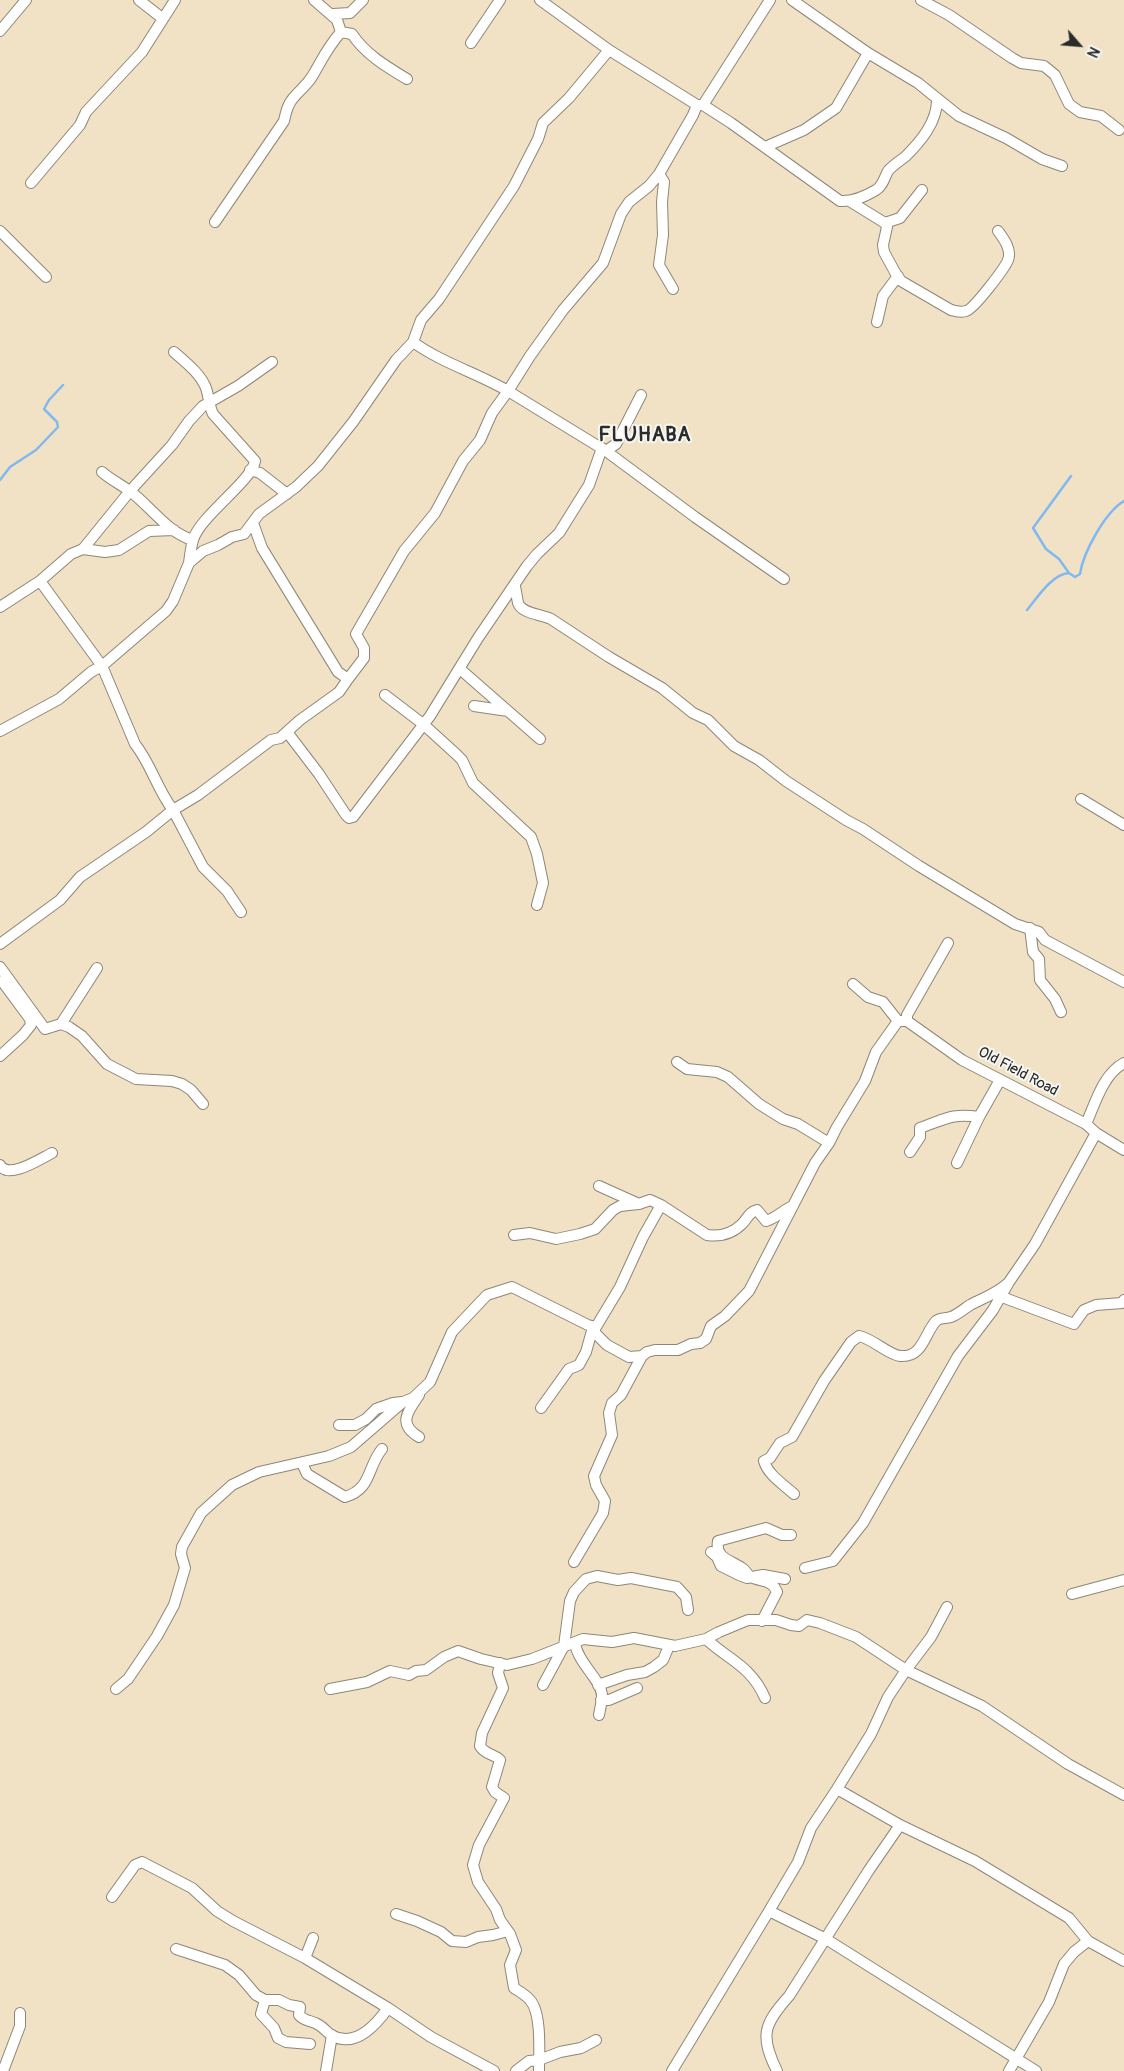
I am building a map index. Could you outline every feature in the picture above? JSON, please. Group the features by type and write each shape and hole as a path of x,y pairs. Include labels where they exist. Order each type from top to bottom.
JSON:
{"street":[{"path":"0,31 26,0"},
{"path":"140,0 162,18"},
{"path":"31,184 80,125 86,112 142,52 175,0"},
{"path":"215,222 284,121 287,108 294,96 303,89 313,76 324,54 341,32 341,26 332,14 314,0"},
{"path":"332,14 350,13 363,0"},
{"path":"472,43 500,0"},
{"path":"540,0 610,50 765,147 840,201 851,202 885,223 887,227 883,245 884,252 898,276 951,310 965,312 978,302 1008,260 1008,249 998,232"},
{"path":"0,944 60,900 80,876 146,832 173,810 198,794 271,740 280,738 300,720 339,692 364,658 364,648 356,634 380,590 412,540 434,513 463,461 480,440 492,413 530,356 563,310 603,263 621,214 628,202 649,186 659,174 693,115 770,0"},
{"path":"792,0 868,54 918,83 937,100 972,123 1006,138 1042,159 1062,166"},
{"path":"921,0 949,15 1021,63 1044,66 1056,74 1069,104 1080,112 1101,116 1119,130"},
{"path":"341,32 352,34 359,44 388,68 407,79"},
{"path":"189,563 203,551 232,537 244,534 259,514 286,494 318,466 354,422 396,360 413,342 421,320 440,299 514,186 538,139 543,122 569,98 610,50"},
{"path":"765,147 804,130 836,108 868,54"},
{"path":"851,202 878,189 888,172 906,156 931,124 937,109 937,100"},
{"path":"659,174 664,182 662,202 663,235 660,265 673,289"},
{"path":"885,223 900,218 922,190"},
{"path":"0,231 46,277"},
{"path":"877,322 883,296 898,276"},
{"path":"413,342 454,366 483,376 508,390 604,450 694,518 784,579"},
{"path":"0,731 58,699 91,672 102,666 166,611 173,601 189,563 193,540 221,502 240,484 254,465 254,461 213,414 210,408 210,400 200,378 174,352"},
{"path":"84,549 130,491 172,445 189,421 210,400 238,386 272,362"},
{"path":"287,732 349,818 353,817 430,716 478,638 515,586 526,566 559,533 589,485 604,450 616,444 641,395"},
{"path":"250,470 260,473 286,494"},
{"path":"102,472 112,481 130,491 174,530 193,540"},
{"path":"253,523 256,536 272,566 338,672 348,679"},
{"path":"0,607 40,580 71,554 84,549 104,552 119,550 149,531 174,530"},
{"path":"40,580 102,666 135,744 144,754 154,778 203,868 227,891 241,912"},
{"path":"515,586 519,605 524,611 542,614 551,619 609,657 662,688 693,713 708,720 734,746 759,760 786,781 846,820 863,828 918,866 1015,924 1039,932 1046,940 1124,982"},
{"path":"460,669 540,739"},
{"path":"385,695 423,724 462,760 473,783 530,837 537,854 543,884 537,905"},
{"path":"474,706 508,711"},
{"path":"1081,799 1124,825"},
{"path":"1030,928 1033,952 1039,959 1040,980 1055,999 1061,1012"},
{"path":"574,1562 603,1513 605,1501 596,1485 594,1476 612,1435 609,1413 612,1402 621,1395 642,1356 647,1352 655,1350 678,1350 691,1344 700,1343 706,1338 711,1326 725,1316 749,1291 815,1163 829,1143 865,1081 876,1052 907,1015 948,943"},
{"path":"0,967 45,1029 61,1024 97,968"},
{"path":"0,978 30,1019 31,1025 0,1056"},
{"name":"Old Field Road","path":"854,984 868,997 883,1002 902,1021 962,1060 1086,1124 1096,1134 1123,1148"},
{"path":"61,1024 77,1031 107,1064 136,1079 172,1081 182,1084 191,1090 203,1104"},
{"path":"677,1062 687,1069 717,1072 728,1077 760,1104 782,1119 798,1124 829,1143"},
{"path":"1086,1124 1108,1078 1117,1067 1124,1063"},
{"path":"957,1163 979,1117 1000,1080"},
{"path":"910,1152 920,1137 920,1128 946,1117 959,1115 979,1117"},
{"path":"805,1568 834,1561 863,1523 958,1356 1002,1297 1009,1282 1035,1244 1096,1134"},
{"path":"0,1165 0,1167 9,1171 31,1164 52,1154"},
{"path":"599,1186 639,1204"},
{"path":"514,1235 530,1233 556,1239 580,1234 595,1229 613,1210 620,1206 639,1204 650,1200 707,1235 716,1236 733,1231 752,1212 757,1210 766,1222 770,1221 782,1210 792,1206"},
{"path":"541,1408 569,1369 579,1365 586,1352 593,1327 596,1326 620,1287 643,1237 661,1205"},
{"path":"794,1494 766,1468 764,1461 770,1458 780,1443 792,1437 824,1381 851,1342 859,1336 867,1338 898,1356 909,1355 916,1352 936,1321 942,1318 950,1318 971,1304 1000,1291 1009,1282"},
{"path":"420,1436 411,1431 406,1421 407,1413 430,1382 452,1332 486,1295 512,1287 593,1327 596,1334 616,1352 629,1357 642,1356"},
{"path":"1002,1297 1042,1314 1074,1324 1084,1310 1096,1305 1122,1303 1124,1300"},
{"path":"116,1689 128,1678 157,1636 174,1605 185,1568 181,1554 182,1547 201,1513 232,1485 259,1472 329,1456 351,1447 403,1402 421,1392"},
{"path":"339,1425 355,1425 366,1419 376,1409 393,1402 403,1402"},
{"path":"302,1462 307,1474 345,1497 355,1494 364,1485 377,1454 382,1449"},
{"path":"762,1621 777,1592 773,1585 764,1580 751,1577 743,1568 725,1559 717,1547 718,1541 766,1528 782,1536 791,1535"},
{"path":"711,1552 726,1570 747,1578 763,1575 785,1579"},
{"path":"543,1685 564,1646 570,1601 574,1592 586,1579 597,1576 618,1580 631,1578 677,1587 686,1597 688,1610"},
{"path":"1072,1594 1124,1580"},
{"path":"672,2071 798,1862 811,1828 871,1734 888,1697 931,1637 947,1607"},
{"path":"330,1689 367,1682 390,1671 409,1675 416,1671 426,1670 444,1657 458,1651 481,1660 508,1665 519,1663 583,1639 612,1642 634,1638 669,1646 688,1644 706,1639 748,1620 776,1620 791,1626 799,1626 807,1620 856,1637 906,1670 982,1706 1068,1764 1124,1796"},
{"path":"706,1639 719,1651 748,1671 758,1682 765,1698"},
{"path":"575,1643 581,1661 602,1694 599,1715"},
{"path":"598,1685 627,1674 645,1672 654,1668 663,1660 669,1646"},
{"path":"500,1663 498,1673 503,1688 482,1733 480,1746 482,1750 500,1760 492,1787 495,1792 504,1798 492,1824 479,1845 473,1864 478,1882 508,1931 516,1950 510,1965 514,1988 530,1999 534,2005 539,2036 539,2066"},
{"path":"601,1700 609,1700 637,1688"},
{"path":"837,1789 900,1825 975,1861 1069,1918 1088,1941 1124,1961"},
{"path":"777,2071 768,2052 766,2036 772,2014 789,1996 900,1825"},
{"path":"112,1898 135,1865 142,1862 192,1888 218,1911 233,1921 305,1958 388,2008 431,2037 494,2071"},
{"path":"769,1911 826,1938 1036,2071"},
{"path":"396,1914 441,1932 452,1941 466,1942 478,1937 508,1931"},
{"path":"305,1958 313,1938"},
{"path":"1009,2071 1036,2028 1064,1964 1074,1952 1088,1941"},
{"path":"176,1949 225,1965 239,1974 256,1996 265,2000 279,2000 289,2005 300,2007 299,2015 303,2020 318,2024 332,2035 342,2038 355,2038 376,2025 388,2008"},
{"path":"265,2000 261,2014 274,2028 278,2038 286,2042 310,2044"},
{"path":"3,2071 20,2026 20,2013"},
{"path":"326,2071 332,2035"},
{"path":"539,2066 560,2052 581,2048 596,2040"},
{"path":"516,2071 530,2061 539,2066"}],"waterway":[{"path":"0,480 10,467 36,450 58,427 57,422 44,409 49,400 63,385"},
{"path":"1069,573 1059,559 1046,549 1033,528 1071,476"},
{"path":"1027,610 1051,582 1063,574 1069,573 1075,577 1080,574 1085,555 1096,534 1110,514 1124,501"}],"district":[{"name":"FLUHABA","path":"645,436"}]}
